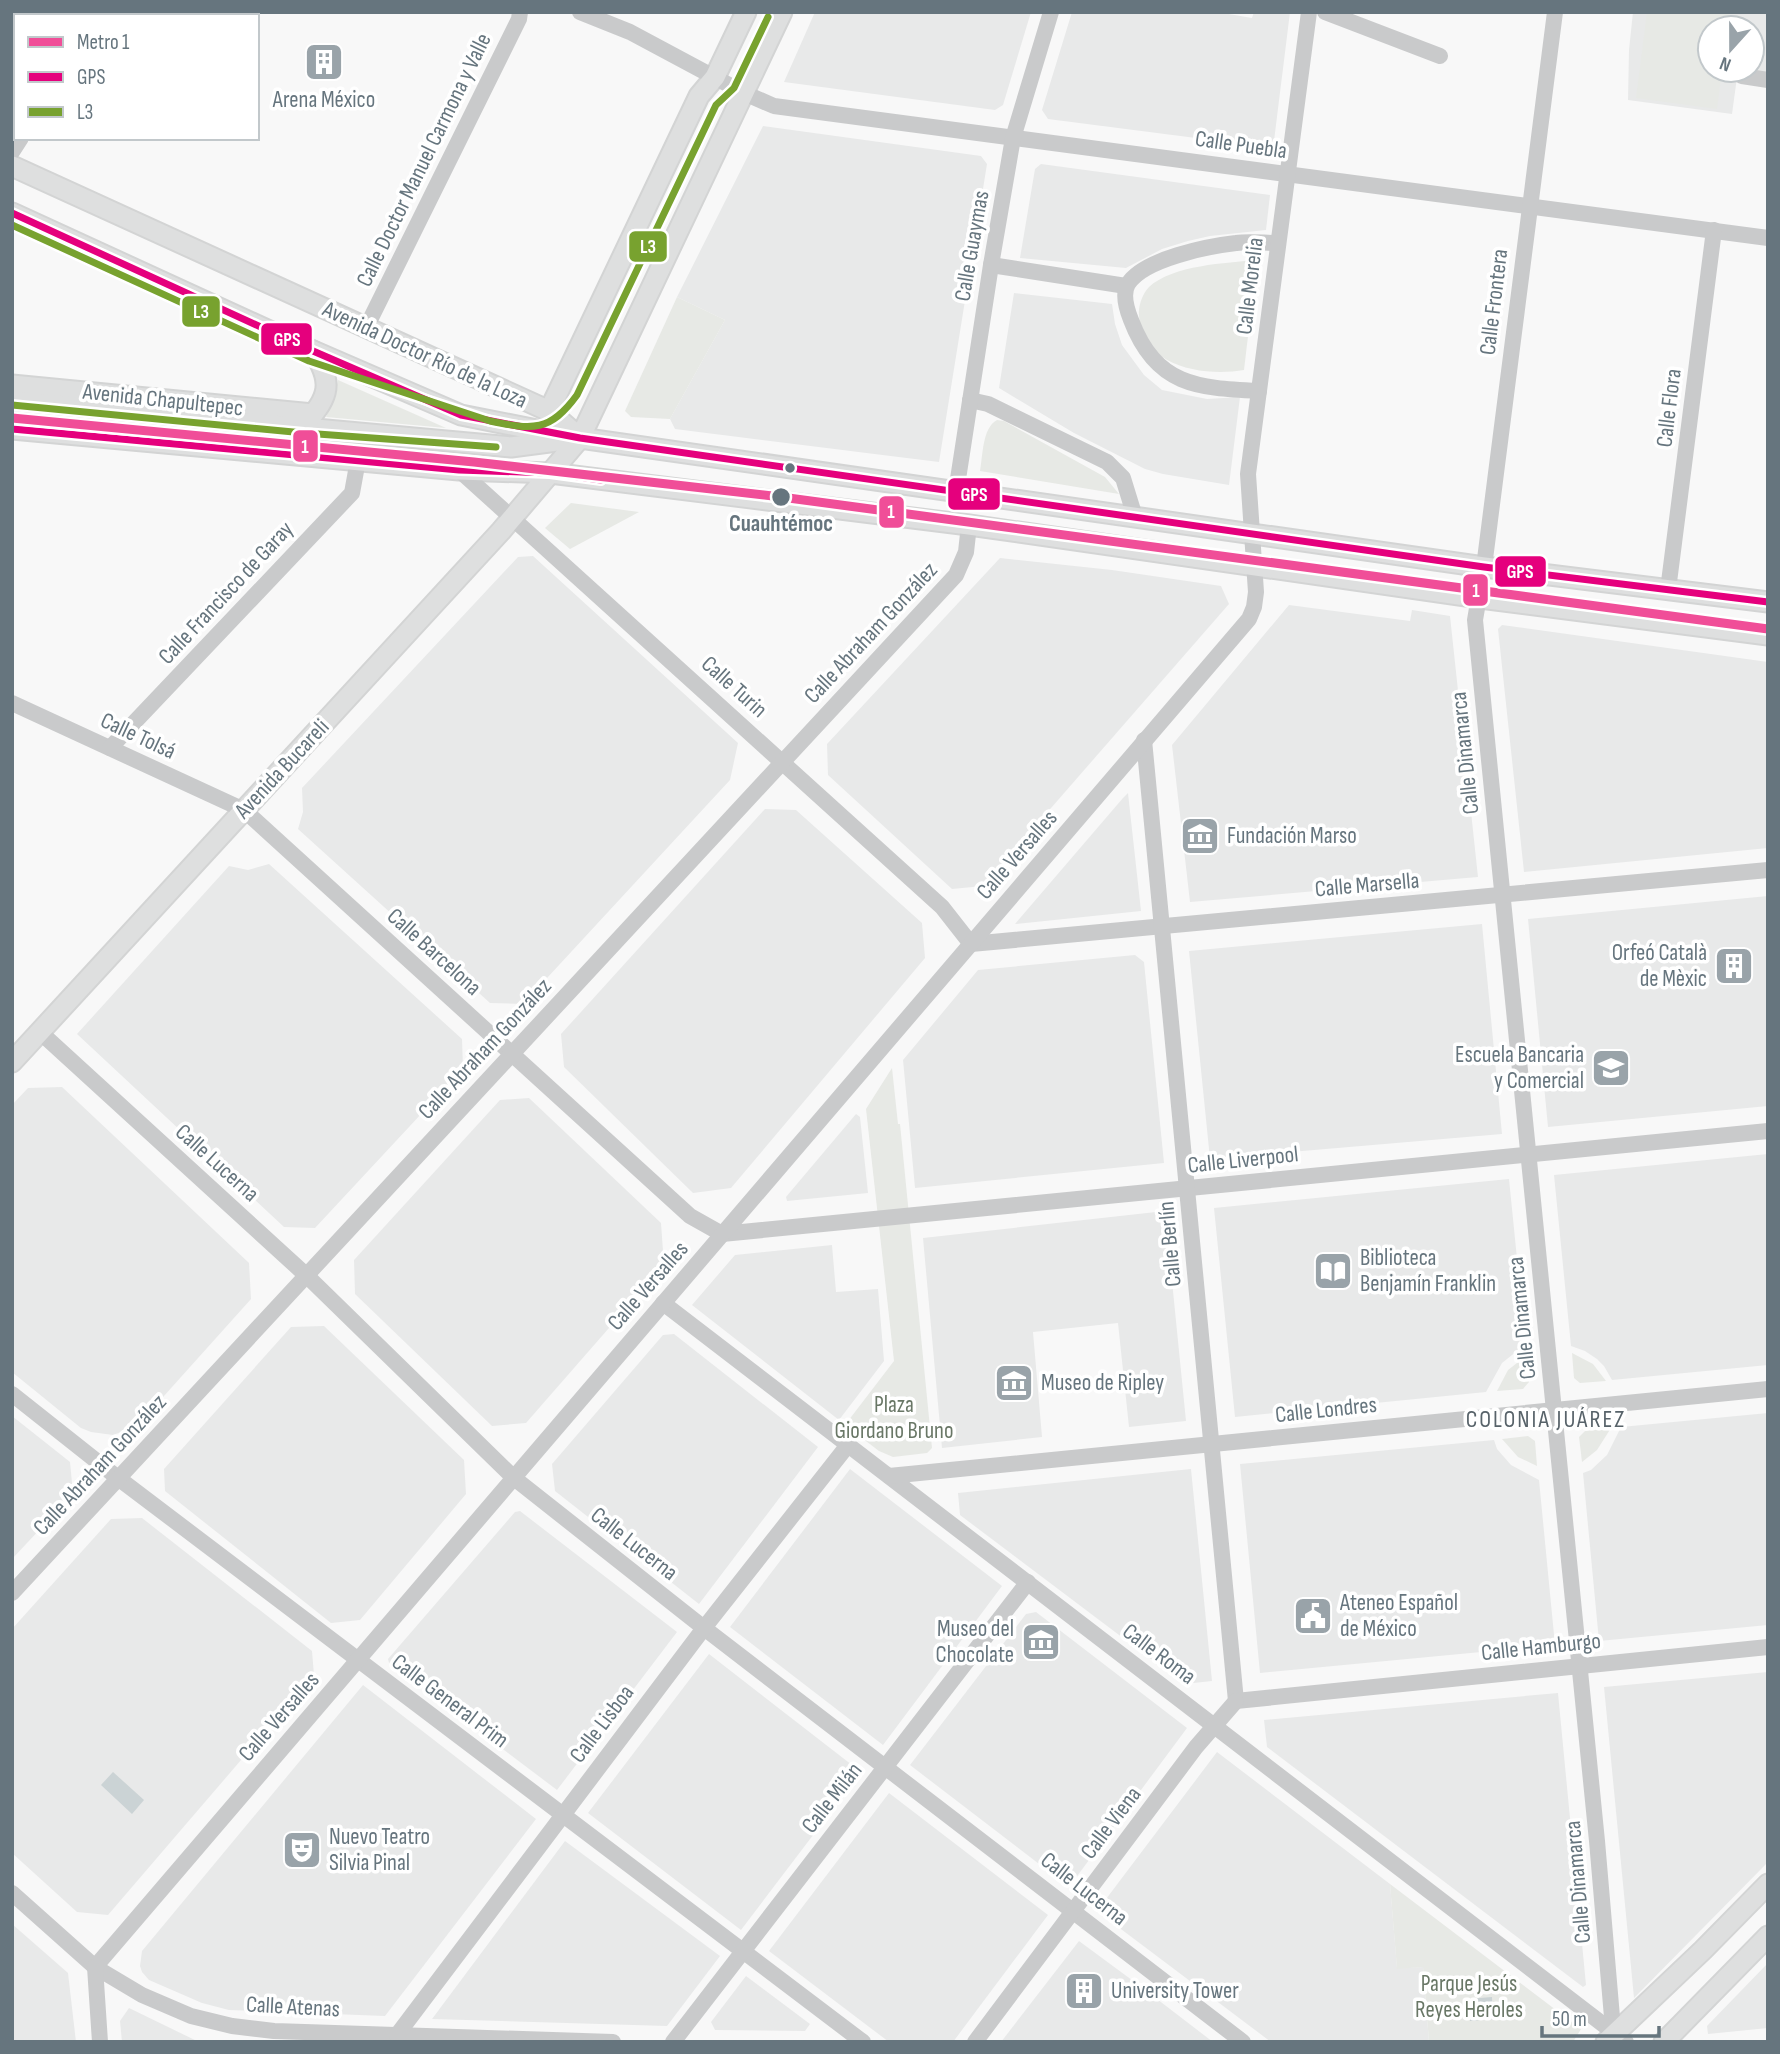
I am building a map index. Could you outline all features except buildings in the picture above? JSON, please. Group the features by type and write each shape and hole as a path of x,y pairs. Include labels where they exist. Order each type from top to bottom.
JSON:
{"main road":[{"path":"549,411 699,96 715,77 746,12"},
{"name":"Avenida Bucareli","path":"12,1062 514,517 580,438 782,12"},
{"name":"Avenida Doctor Río de la Loza","path":"12,166 549,411 580,438"},
{"name":"Avenida Doctor Río de la Loza","path":"12,213 313,351 461,415 580,438"},
{"path":"306,421 324,401 327,388 321,363 313,351"},
{"name":"Avenida Chapultepec","path":"12,385 511,447 580,438 1484,567 1768,602"},
{"name":"Avenida Chapultepec","path":"12,401 306,421"},
{"name":"Avenida Chapultepec","path":"12,429 459,470 550,473 969,525 1480,598 1768,635"},
{"path":"1616,2039 1768,1884"},
{"path":"1664,2042 1768,1936"}],"street":[{"path":"580,12 630,32"},
{"path":"611,12 630,32"},
{"name":"Calle Guaymas","path":"956,492 1013,138 1051,12"},
{"name":"Calle Morelia","path":"1253,566 1248,474 1309,12"},
{"path":"1325,12 1440,56"},
{"name":"Calle Frontera","path":"1480,598 1555,12"},
{"name":"Calle Doctor Manuel Carmona y Valle","path":"366,328 522,15"},
{"name":"Calle Puebla","path":"630,32 744,93 774,106 1768,237"},
{"name":"Calle Flora","path":"1668,590 1714,230"},
{"path":"1259,391 1220,390 1189,383 1162,369 1141,346 1125,302 1126,286 1148,267 1204,249 1238,242 1278,243"},
{"path":"991,265 1126,286"},
{"path":"970,400 988,404 1107,461 1123,478 1135,517"},
{"name":"Calle Francisco de Garay","path":"110,748 352,492 358,460"},
{"name":"Calle Turin","path":"459,470 942,907 971,944"},
{"name":"Calle Abraham González","path":"12,1593 956,575 966,552 969,525"},
{"name":"Calle Versalles","path":"95,1967 1249,619 1256,592 1253,566"},
{"name":"Calle Dinamarca","path":"1480,598 1475,620 1616,2039"},
{"name":"Calle Tolsá","path":"12,703 244,810"},
{"name":"Calle Berlín","path":"1144,740 1236,1701"},
{"name":"Calle Barcelona","path":"244,810 690,1216 722,1234"},
{"name":"Calle Marsella","path":"971,944 1768,870"},
{"name":"Calle Lucerna","path":"40,1032 307,1276 514,1478 704,1628 886,1765 1243,2042"},
{"name":"Calle Liverpool","path":"722,1234 1768,1131"},
{"name":"Calle Roma","path":"663,1303 1213,1725 1616,2039"},
{"name":"Calle Londres","path":"889,1476 1768,1389"},
{"name":"Calle General Prim","path":"12,1394 118,1478 863,2042"},
{"name":"Calle Lisboa","path":"397,2035 704,1628 848,1445"},
{"name":"Calle Milán","path":"673,2042 1028,1583"},
{"name":"Calle Hamburgo","path":"1236,1701 1768,1647"},
{"name":"Calle Viena","path":"975,2042 1213,1725 1236,1701"},
{"name":"Calle Atenas","path":"12,1893 95,1967 142,1995 191,2016 232,2026 274,2031 613,2042"},
{"path":"95,1967 100,2042"}],"shaded area":[{"path":"12,12 72,12 14,14 12,108"},
{"path":"815,12 1031,12 1003,105 995,110 784,82"},
{"path":"1072,12 1217,12 1252,18 1254,12 1290,12 1274,141 1266,147 1048,119 1042,110"},
{"path":"1633,12 1768,12 1768,74 1766,14 1696,14 1696,84 1736,84 1732,114 1628,100"},
{"path":"763,126 981,156 987,164 939,462 675,429 670,419 725,320 677,297"},
{"path":"1041,164 1270,195 1266,230 1188,241 1162,249 1126,268 1020,258 1035,169"},
{"path":"1014,293 1112,304 1122,345 1144,375 1162,390 1207,399 1240,397 1229,485 1145,469 1074,433 999,388"},
{"path":"533,556 738,743 730,780 523,1004 490,1003 298,829 303,812 302,788 518,557"},
{"path":"1000,558 1112,570 1221,586 1229,604 983,886 952,889 828,775 827,744"},
{"path":"1289,605 1410,621 1412,610 1450,616 1478,877 1190,902 1172,745"},
{"path":"1502,625 1768,662 1768,848 1524,872 1498,629"},
{"path":"1128,793 1141,911 1015,924 1123,798"},
{"path":"765,809 796,810 922,923 925,958 731,1188 693,1193 564,1067 561,1034"},
{"path":"269,864 462,1039 463,1069 315,1228 284,1227 77,1034 229,866 248,870"},
{"path":"1768,896 1768,1106 1548,1127 1528,919"},
{"path":"1482,924 1502,1134 1210,1159 1189,951"},
{"path":"1135,955 1144,962 1164,1163 915,1188 903,1060 978,970"},
{"path":"62,1087 249,1263 251,1299 137,1426 113,1435 81,1428 12,1372 12,1105 28,1088"},
{"path":"529,1098 661,1223 664,1265 526,1423 492,1426 355,1294 354,1260 500,1100"},
{"path":"856,1114 860,1117 868,1193 787,1201 786,1197"},
{"path":"1768,1154 1768,1365 1612,1380 1597,1359 1571,1346 1554,1175"},
{"path":"1509,1179 1526,1348 1517,1351 1502,1363 1486,1392 1235,1417 1214,1208"},
{"path":"1165,1211 1186,1421 1129,1427 1118,1323 1033,1332 1042,1437 942,1448 923,1238"},
{"path":"832,1245 836,1292 878,1289 884,1361 839,1420 692,1305 735,1255"},
{"path":"324,1326 464,1460 466,1494 360,1620 331,1623 165,1491 164,1469 291,1327"},
{"path":"674,1334 818,1447 699,1604 555,1491 552,1464 663,1335"},
{"path":"1768,1413 1768,1625 1599,1641 1583,1473 1591,1470 1607,1455 1621,1427"},
{"path":"12,1416 70,1462 73,1494 12,1559"},
{"path":"1494,1440 1497,1449 1511,1465 1539,1480 1555,1645 1260,1673 1240,1464"},
{"path":"850,1469 1002,1586 883,1745 730,1627"},
{"path":"1191,1469 1212,1681 1184,1684 960,1515 958,1493"},
{"path":"520,1511 677,1632 557,1790 389,1663 388,1659 515,1512"},
{"path":"142,1518 312,1651 314,1675 108,1915 77,1912 12,1853 12,1629 111,1519"},
{"path":"1036,1612 1187,1728 1069,1887 910,1765 1026,1614"},
{"path":"709,1654 861,1772 741,1930 588,1813"},
{"path":"1768,1672 1768,1862 1634,1998 1604,1687"},
{"path":"363,1685 536,1819 385,2016 229,2010 202,2003 149,1980 140,1966 142,1951"},
{"path":"1558,1693 1586,1985 1583,1987 1267,1747 1264,1720"},
{"path":"1217,1752 1390,1884 1397,1968 1423,1967 1429,2042 1271,2042 1097,1911"},
{"path":"113,1772 144,1800 132,1814 101,1785"},
{"path":"889,1793 1048,1915 953,2042 889,2042 769,1951"},
{"path":"565,1841 720,1956 667,2026 432,2019"},
{"path":"12,1924 68,1973 76,2042 12,2042"},
{"path":"1079,1941 1140,1986 1213,2042 1001,2042"},
{"path":"1768,1963 1768,2028 1708,2034 1707,2026"},
{"path":"746,1976 810,2024 805,2031 715,2030 711,2022"},
{"path":"1492,1997 1493,2019 1470,2021 1468,1999"},
{"path":"129,2008 199,2042 122,2042 120,2021"}],"green space":[{"path":"1647,12 1729,12 1696,14 1696,84 1720,84 1717,109 1636,98"},
{"path":"1257,260 1244,370 1211,372 1194,369 1178,365 1151,347 1143,333 1139,312 1142,297 1149,287 1172,274 1186,270"},
{"path":"677,297 725,320 670,419 631,417 625,411"},
{"path":"338,380 446,428 326,417"},
{"path":"997,420 1004,421 1105,477 1119,494 980,471 988,429"},
{"path":"571,503 639,512 570,549 545,528"},
{"name":"Plaza Giordano Bruno","path":"892,1068 932,1448 927,1453 893,1457 879,1451 845,1425 894,1361 866,1109"},
{"path":"1572,1353 1593,1364 1606,1381 1580,1383 1574,1378"},
{"path":"1526,1356 1529,1382 1523,1389 1497,1391 1508,1370"},
{"path":"1611,1428 1597,1450 1582,1462 1579,1437 1585,1431"},
{"path":"1528,1436 1535,1441 1537,1466 1518,1457 1502,1439"},
{"name":"Parque Jesús Reyes Heroles","path":"1390,1884 1581,2029 1573,2042 1429,2042 1423,1967 1397,1969"}],"metro line":[{"name":"1","path":"12,418 474,462 781,497 1768,629"}],"transit line":[{"name":"L3","path":"12,225 309,361 490,421 518,426 540,425 558,416 577,395 716,105 734,88 768,17"},
{"name":"GPS","path":"12,213 313,351 461,415 580,438 1484,567 1768,602"},
{"name":"L3","path":"12,405 304,433 496,447"},
{"name":"GPS","path":"12,429 459,470 550,473 601,480"}],"place":[{"name":"Arena México","path":"324,62"},
{"name":"Cuauhtémoc","path":"781,497"},
{"name":"Fundación Marso","path":"1200,836"},
{"name":"Orfeó Català de Mèxic","path":"1734,966"},
{"name":"Escuela Bancaria y Comercial","path":"1611,1068"},
{"name":"Biblioteca Benjamín Franklin","path":"1333,1271"},
{"name":"Museo de Ripley","path":"1014,1383"},
{"name":"Ateneo Español de México","path":"1313,1616"},
{"name":"Museo del Chocolate","path":"1041,1642"},
{"name":"Nuevo Teatro Silvia Pinal","path":"302,1850"},
{"name":"University Tower","path":"1084,1991"}],"district":[{"name":"COLONIA JUÁREZ","path":"1546,1419"}]}
